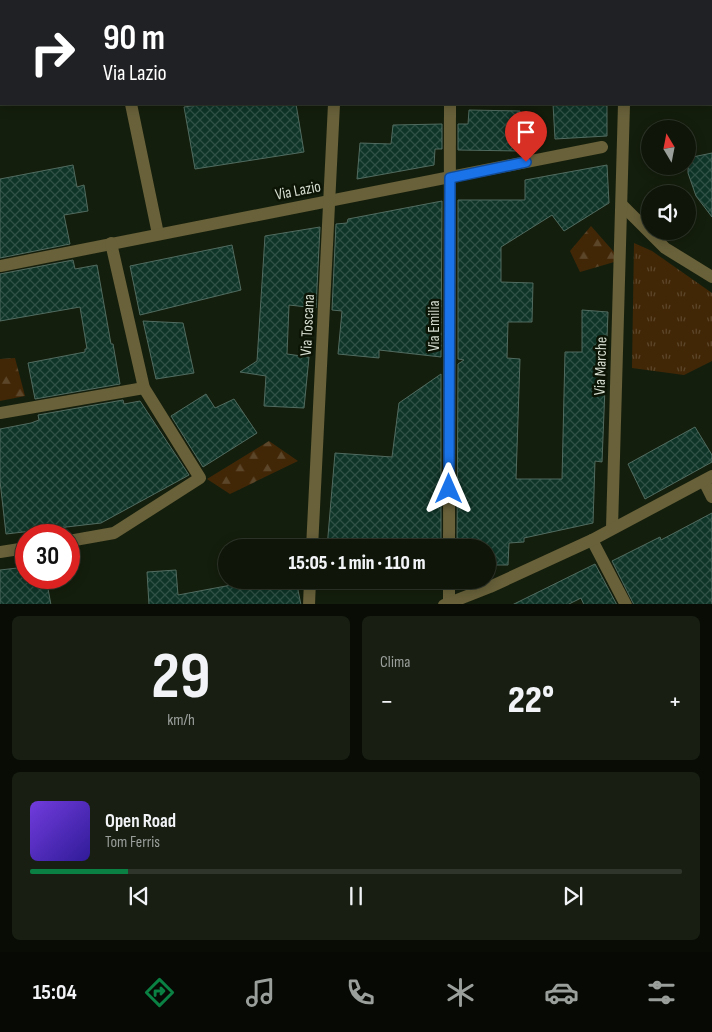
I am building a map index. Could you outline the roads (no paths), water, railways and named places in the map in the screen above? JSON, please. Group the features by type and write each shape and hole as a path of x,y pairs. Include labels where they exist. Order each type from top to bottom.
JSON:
{"street":[{"path":"131,105 158,234"},
{"name":"Via Toscana","path":"312,539 334,105"},
{"name":"Via Emilia","path":"449,539 450,105"},
{"name":"Via Marche","path":"612,528 624,105"},
{"name":"Via Lazio","path":"0,266 602,147"},
{"path":"622,205 665,248 712,277"},
{"path":"80,539 114,534 200,478 144,388 111,243"},
{"path":"0,414 144,388"},
{"path":"448,589 447,604 592,540 708,479 712,497"},
{"path":"592,540 626,604"},
{"path":"0,552 15,550"},
{"path":"309,604 310,589"}]}
